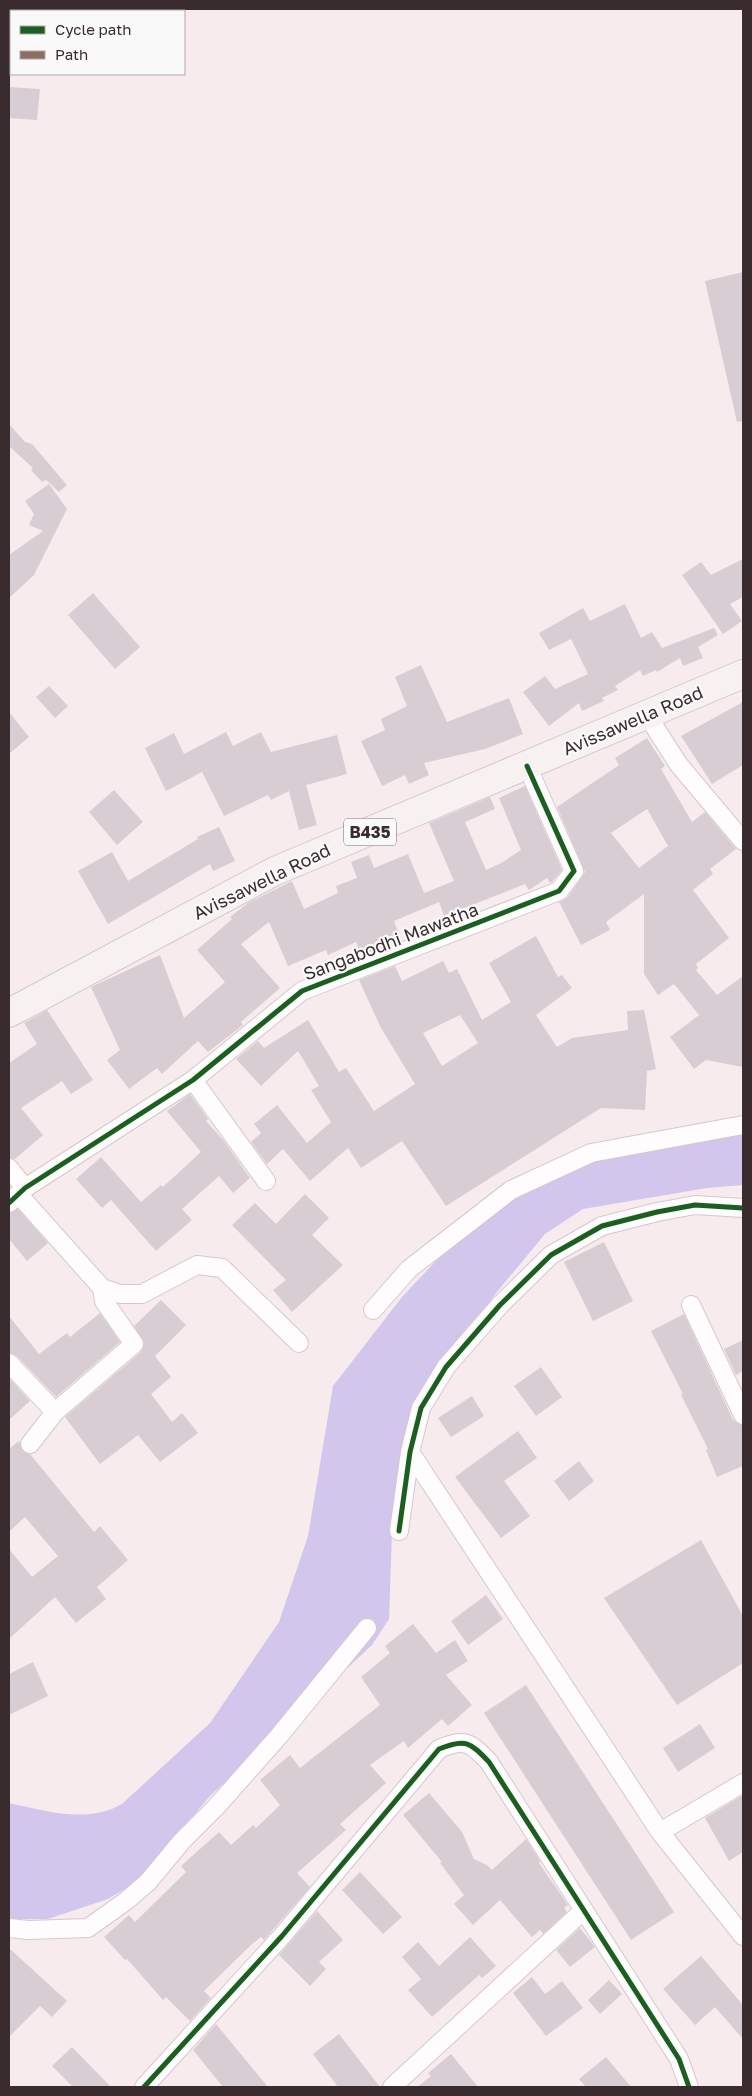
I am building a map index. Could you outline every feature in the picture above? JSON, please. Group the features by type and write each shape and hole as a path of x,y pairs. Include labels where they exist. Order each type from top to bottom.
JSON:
{"main road":[{"name":"Avissawella Road","path":"9,1013 275,871 743,674"}],"street":[{"path":"647,715 678,765 743,841"},
{"name":"Sangabodhi Mawatha","path":"17,1195 192,1080 302,991 559,891 574,871 527,766"},
{"path":"192,1080 266,1181"},
{"path":"373,1310 409,1269 511,1190 591,1153 743,1125"},
{"path":"9,1168 17,1195 102,1288 120,1294 142,1294 197,1265 222,1268 299,1343"},
{"path":"399,1531 410,1452 421,1408 446,1367 500,1305 551,1255 602,1226 657,1212 694,1205 743,1208"},
{"path":"30,1444 55,1412 134,1344 104,1301 102,1288"},
{"path":"691,1305 743,1415"},
{"path":"9,1363 55,1412"},
{"path":"410,1452 660,1832 743,1936"},
{"path":"9,1928 28,1930 88,1928 126,1901 148,1882 182,1841 216,1807 273,1743 366,1628"},
{"path":"144,2087 282,1936 439,1750 456,1742 472,1744 489,1762 679,2059 689,2087"},
{"path":"660,1832 743,1784"},
{"path":"392,2087 584,1910"}],"shaded area":[{"path":"743,1133 743,1185 707,1188 583,1209 545,1234 496,1293 414,1410 392,1532 389,1619 372,1645 210,1796 137,1882 108,1899 48,1919 9,1919 9,1803 52,1812 81,1815 109,1810 122,1804 210,1723 279,1622 308,1536 333,1386 402,1297 465,1230 557,1173 641,1146"}],"building":[{"path":"9,87 40,89 37,120 9,118"},
{"path":"743,272 743,421 737,422 705,281"},
{"path":"9,424 25,442 32,444 67,485 59,492 46,480 42,482 31,470 33,468 9,446"},
{"path":"49,484 67,509 34,575 9,598 9,555 43,531 29,525 34,514 25,501"},
{"path":"743,559 743,597 730,604 742,621 723,634 682,575 701,562 711,575"},
{"path":"93,593 140,647 115,669 68,615"},
{"path":"625,604 641,638 652,632 662,648 714,628 718,635 698,647 703,658 683,666 680,658 657,672 656,670 643,676 640,670 615,686 618,690 602,698 604,701 582,711 579,703 549,726 523,692 545,676 555,689 588,674 571,639 549,650 539,633 583,608 590,621"},
{"path":"421,665 447,722 509,698 523,734 485,749 424,763 429,775 409,784 405,775 382,786 361,741 385,730 381,719 407,706 395,677"},
{"path":"49,686 68,706 55,718 36,697"},
{"path":"743,702 743,765 712,784 681,736"},
{"path":"9,712 29,737 9,754"},
{"path":"226,732 233,746 261,732 271,752 337,735 347,774 306,785 317,825 299,830 289,791 271,800 268,795 224,816 202,772 166,791 145,748 174,733 184,754"},
{"path":"647,738 665,766 661,769 692,822 705,812 736,849 710,869 713,874 693,890 729,938 696,964 698,968 696,970 717,995 743,976 743,1067 706,1060 694,1069 670,1037 699,1015 674,984 658,995 644,974 644,894 606,922 610,930 581,945 559,902 568,897 585,872 557,807 619,765 615,758","holes":["647,809 668,846 639,868 611,833"]},
{"path":"525,786 562,870 552,882 550,883 547,878 529,890 525,884 444,916 439,902 394,921 400,937 384,943 386,947 362,956 356,942 328,955 326,950 288,966 269,922 241,944 280,988 241,1022 243,1025 208,1052 198,1041 162,1074 157,1068 129,1089 107,1060 120,1050 91,987 160,955 184,1018 225,982 197,950 232,919 230,917 248,903 292,881 304,909 338,893 336,886 357,878 351,862 369,855 374,868 408,854 424,893 454,881 429,823 490,797 495,809 465,822 486,870 521,850 499,798"},
{"path":"114,790 143,822 117,845 89,812"},
{"path":"219,827 235,861 213,871 210,864 108,924 78,871 112,852 128,881 198,839 197,837"},
{"path":"536,936 558,977 562,975 572,988 536,1015 557,1047 572,1038 628,1030 627,1011 644,1010 656,1069 647,1071 645,1110 601,1108 446,1206 402,1141 361,1168 348,1148 310,1181 283,1149 267,1164 251,1142 261,1133 254,1124 277,1105 307,1143 331,1122 311,1090 319,1086 298,1051 261,1086 236,1059 258,1041 264,1048 308,1020 339,1072 346,1068 374,1111 415,1084 381,1028 359,980 395,966 402,981 443,961 449,973 457,969 482,1020 511,1002 489,963","holes":["460,1015 478,1043 442,1066 423,1033"]},
{"path":"47,1010 93,1080 71,1094 62,1081 21,1108 43,1135 15,1159 9,1158 9,1063 37,1044 24,1023"},
{"path":"190,1094 208,1119 206,1121 224,1141 250,1178 233,1193 219,1176 182,1209 192,1220 156,1251 111,1200 102,1208 76,1179 101,1157 141,1202 161,1185 163,1187 201,1152 167,1111"},
{"path":"305,1194 329,1218 312,1235 343,1265 292,1312 273,1290 286,1280 232,1225 255,1203 276,1224"},
{"path":"18,1209 48,1243 27,1261 9,1239 9,1213"},
{"path":"604,1242 633,1301 593,1321 564,1262"},
{"path":"161,1300 186,1325 155,1356 171,1377 151,1394 172,1422 182,1413 198,1433 160,1462 138,1435 100,1464 65,1417 141,1352 144,1342 134,1326"},
{"path":"100,1313 120,1342 56,1397 17,1356 9,1353 9,1316 39,1354 67,1333 70,1337"},
{"path":"684,1314 733,1420 743,1425 743,1466 717,1477 706,1450 708,1449 651,1331"},
{"path":"743,1340 743,1371 736,1375 724,1349"},
{"path":"541,1367 562,1397 536,1416 514,1386"},
{"path":"9,1378 30,1401 9,1420"},
{"path":"472,1396 484,1416 451,1437 438,1418"},
{"path":"518,1431 537,1458 504,1481 530,1516 501,1538 455,1477"},
{"path":"19,1441 23,1452 30,1454 94,1532 100,1526 128,1560 97,1587 106,1599 76,1623 55,1597 9,1639 9,1549 32,1577 58,1556 25,1517 9,1532 9,1449"},
{"path":"579,1461 594,1481 569,1501 554,1481"},
{"path":"701,1540 743,1616 743,1663 677,1705 604,1598"},
{"path":"486,1595 503,1619 468,1645 451,1621"},
{"path":"413,1624 436,1653 455,1640 468,1661 446,1675 472,1705 448,1726 442,1719 408,1748 404,1741 370,1765 386,1783 340,1824 346,1830 297,1873 310,1887 264,1940 261,1937 252,1944 204,1991 211,1998 190,2021 166,1997 163,2000 127,1959 125,1960 104,1937 129,1915 135,1922 186,1872 181,1866 219,1832 231,1845 253,1825 256,1828 280,1805 260,1780 290,1755 300,1768 380,1705 361,1677 390,1653 385,1646"},
{"path":"33,1662 48,1696 9,1715 9,1674"},
{"path":"526,1685 674,1912 631,1940 484,1713"},
{"path":"700,1724 715,1748 678,1772 663,1748"},
{"path":"429,1793 462,1832 474,1859 487,1865 492,1870 526,1839 540,1861 539,1863 568,1905 564,1908 567,1912 543,1934 540,1930 532,1937 500,1900 473,1925 454,1904 464,1895 440,1863 442,1862 403,1815"},
{"path":"743,1795 743,1852 729,1861 705,1818"},
{"path":"360,1872 402,1917 383,1934 342,1890"},
{"path":"317,1911 343,1940 319,1962 326,1969 310,1986 279,1955"},
{"path":"580,1928 595,1947 570,1967 556,1950"},
{"path":"470,1937 496,1966 482,1978 479,1975 432,2017 408,1990 421,1979 402,1957 418,1942 439,1966"},
{"path":"9,1948 67,2001 52,2017 40,2006 9,2037"},
{"path":"701,1956 743,2005 743,2039 715,2007 695,2025 663,1989"},
{"path":"532,1977 545,1994 562,1981 583,2008 546,2036 513,1993"},
{"path":"609,1980 622,1994 600,2014 588,2000"},
{"path":"216,2024 268,2087 223,2087 193,2050"},
{"path":"339,2034 380,2087 338,2087 313,2054"},
{"path":"72,2047 111,2087 73,2087 52,2066"},
{"path":"451,2054 478,2087 417,2087 431,2076 428,2073"},
{"path":"606,2057 631,2087 586,2087 579,2079"}],"cycle path":[{"path":"9,1203 25,1188 193,1080 302,991 559,891 574,871 527,766"},
{"path":"399,1531 410,1452 421,1408 446,1367 500,1305 551,1255 602,1226 657,1212 695,1205 743,1208"},
{"path":"144,2087 282,1936 439,1749 461,1743 472,1746 489,1762 679,2059 689,2087"}]}
